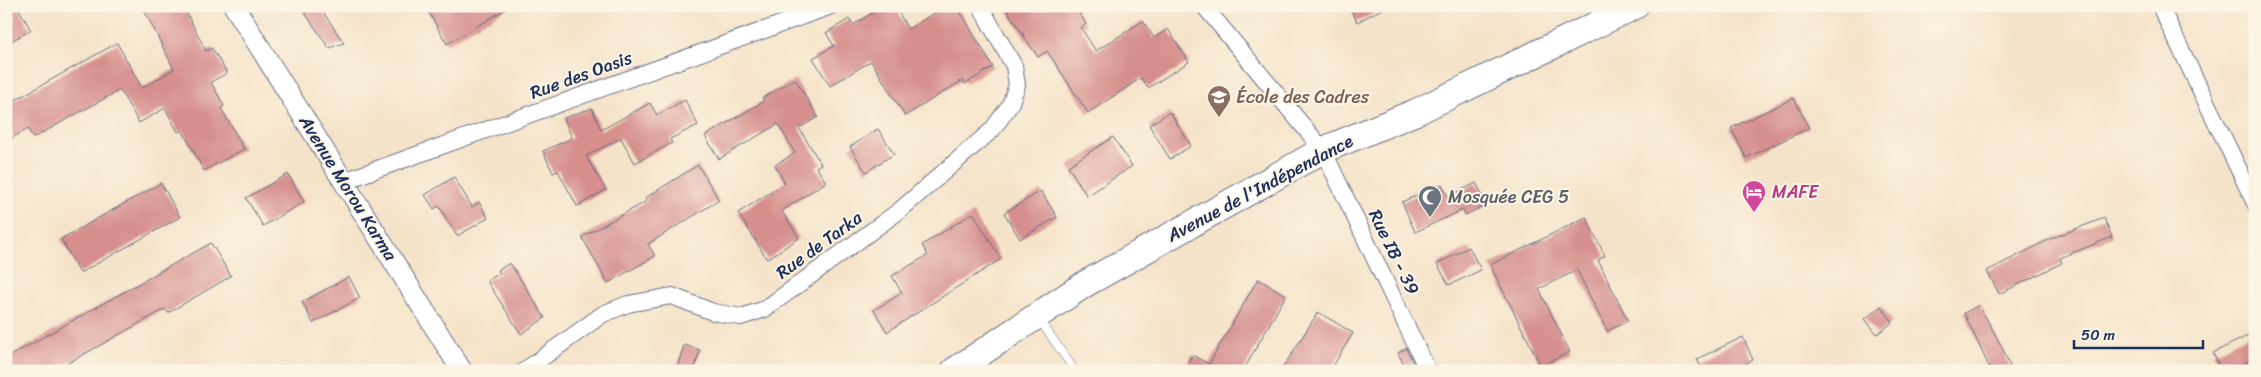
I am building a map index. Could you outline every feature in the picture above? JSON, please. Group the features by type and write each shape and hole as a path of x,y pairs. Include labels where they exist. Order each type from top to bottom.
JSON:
{"highway":[{"name":"Avenue de l'Indépendance","path":"954,371 1085,284 1323,150 1416,112 1635,6"}],"street":[{"name":"Avenue Morou Karma","path":"234,6 462,371"},
{"name":"Rue des Oasis","path":"344,181 831,6"},
{"name":"Rue de Tarka","path":"524,371 603,314 628,304 672,296 713,312 741,317 764,309 900,211 992,130 1010,105 1017,85 1014,66 980,6"},
{"name":"Rue IB - 39","path":"1204,6 1323,150 1428,371"},
{"path":"2160,6 2254,199"}],"lane":[{"path":"1036,315 1075,371"}],"building":[{"path":"6,6 17,6 31,30 6,44"},
{"path":"142,6 183,6 206,51 212,48 227,73 211,82 224,106 221,108 244,149 204,171 182,130 178,132 165,108 139,123 120,90 33,138 28,129 6,141 6,105 117,43 142,88 174,69"},
{"path":"300,6 319,6 344,43 329,48"},
{"path":"425,6 511,6 447,44"},
{"path":"884,6 895,6 908,29 946,6 957,6 993,67 965,84 963,80 905,116 871,61 830,86 813,58 834,46 826,33 849,19 853,25"},
{"path":"1004,6 1075,6 1086,24 1081,28 1096,51 1143,21 1154,38 1168,29 1189,62 1148,88 1141,78 1088,113 1047,51 1038,57"},
{"path":"1349,6 1388,6 1357,22"},
{"path":"795,79 818,117 799,128 821,164 816,167 826,182 782,211 799,238 767,259 738,213 785,183 775,165 795,153 778,124 719,159 705,136 764,101 762,98"},
{"path":"1794,98 1809,128 1746,158 1731,128"},
{"path":"685,100 698,125 670,139 672,143 635,163 621,138 586,156 606,190 577,206 558,171 553,173 543,151 572,138 564,118 592,108 601,130 650,103 657,115"},
{"path":"1170,112 1191,146 1170,159 1149,125"},
{"path":"878,129 894,154 866,172 850,147"},
{"path":"1113,137 1132,166 1087,196 1068,166"},
{"path":"698,165 719,200 648,244 655,256 608,283 582,237 647,201 645,198"},
{"path":"288,174 304,202 263,226 246,198"},
{"path":"454,177 472,207 479,202 488,218 457,236 439,206 434,209 425,195"},
{"path":"161,183 180,217 80,273 61,239"},
{"path":"1476,183 1487,205 1465,215 1463,210 1415,232 1402,202 1442,184 1448,197"},
{"path":"1041,191 1057,217 1020,239 1004,213"},
{"path":"973,213 1001,259 887,332 874,310 902,293 892,276 928,255 922,245"},
{"path":"1586,217 1605,256 1598,260 1628,321 1607,331 1577,270 1539,289 1570,352 1541,366 1490,265"},
{"path":"2104,218 2112,237 2060,258 2062,263 1999,294 1987,271 2050,239"},
{"path":"211,243 231,276 168,313 165,309 54,371 6,371 6,358"},
{"path":"1469,247 1481,270 1449,285 1437,264"},
{"path":"510,263 545,318 521,334 487,281 500,273 498,270"},
{"path":"349,277 360,298 313,323 302,302"},
{"path":"1258,279 1286,295 1243,371 1183,371 1192,355 1209,364"},
{"path":"1979,305 2002,347 2012,371 1991,371 1964,313"},
{"path":"1881,306 1893,322 1877,334 1865,319"},
{"path":"1318,312 1353,333 1330,371 1281,371"},
{"path":"2255,332 2255,358 2228,371 2222,371 2213,353"},
{"path":"1743,337 1753,360 1730,371 1703,371 1697,359"},
{"path":"684,345 700,350 694,371 676,371"},
{"path":"1406,348 1417,371 1407,371 1398,353"}],"place":[{"name":"École des Cadres","path":"1219,118"},
{"name":"MAFE","path":"1754,213"},
{"name":"Mosquée CEG 5","path":"1430,218"}]}
